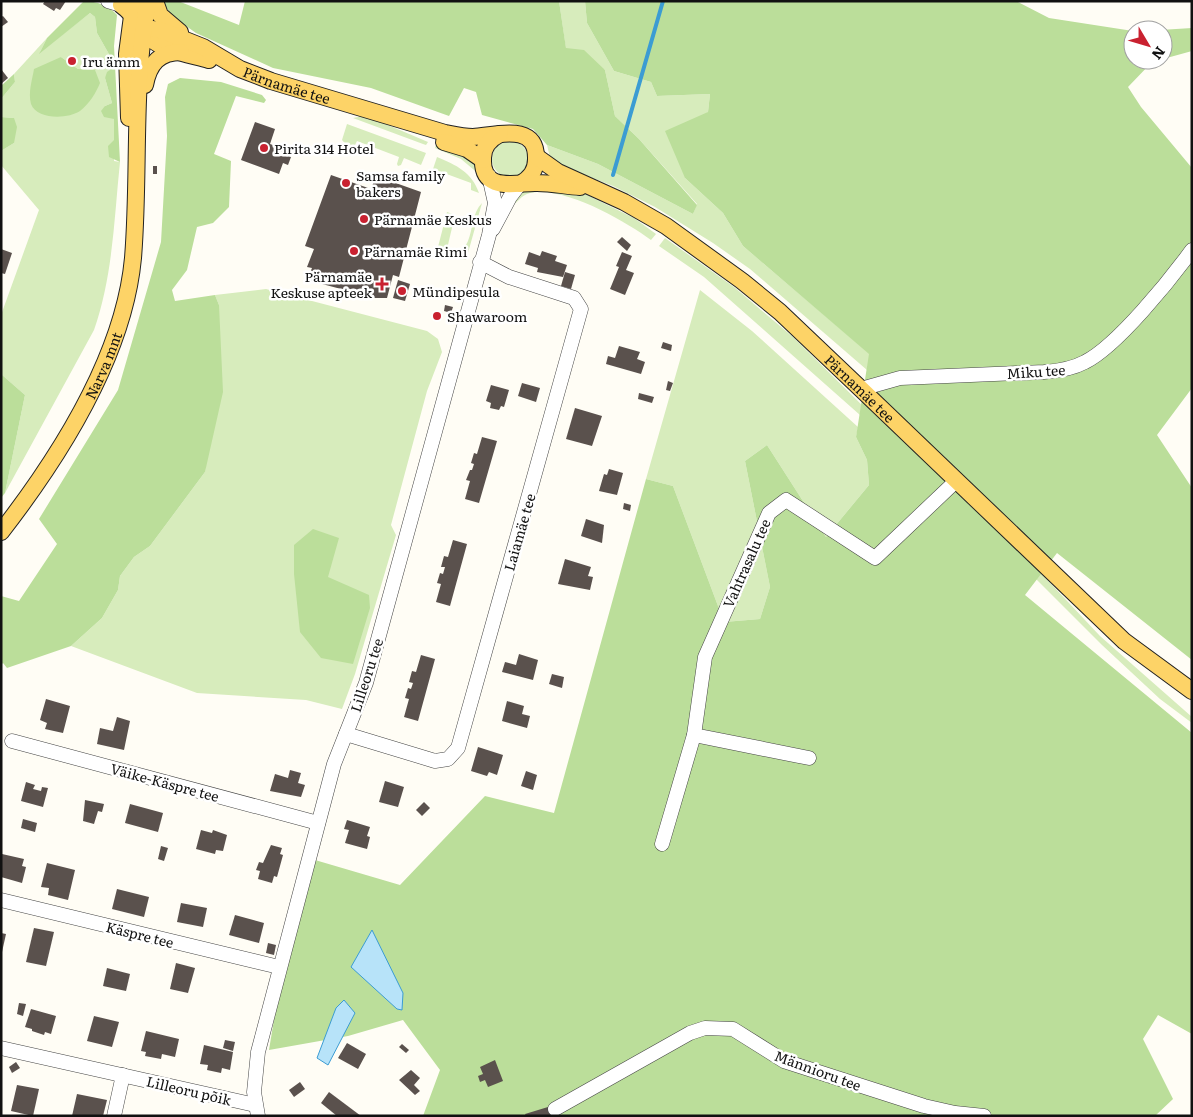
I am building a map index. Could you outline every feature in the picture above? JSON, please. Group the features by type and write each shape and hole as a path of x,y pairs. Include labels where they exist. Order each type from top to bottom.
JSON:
{"main road":[{"name":"Narva mnt","path":"1,532 67,436 90,396 125,303 133,260 143,27 148,1"},
{"path":"154,1 160,14 168,23 203,47"},
{"name":"Narva mnt","path":"124,5 129,112 136,173"},
{"path":"124,5 150,38 159,44 240,69"},
{"path":"127,54 131,40 137,31 143,27"},
{"name":"Pärnamäe tee","path":"143,27 163,31 203,47 240,69 383,115 462,137 500,134"},
{"path":"139,114 147,73 151,66 158,58 169,52 182,52"},
{"path":"383,115 433,139 467,149 483,160"},
{"path":"520,184 533,173 537,156 530,141 524,136 508,132 500,134 487,144 483,160 489,176 498,183 509,186 548,183 594,189"},
{"name":"Pärnamäe tee","path":"537,156 558,172 645,214 708,255 780,312 1078,599 1192,702"},
{"name":"Pärnamäe tee","path":"1151,663 1192,691"}],"street":[{"name":"Lilleoru tee","path":"257,1110 258,1052 279,967 334,764 366,683 480,262 489,236 495,203 489,176"},
{"name":"Lilleoru tee","path":"489,236 510,197 520,184"},
{"name":"Miku tee","path":"861,389 900,378 1044,372 1063,370 1085,363 1099,354 1120,334 1192,250"},
{"name":"Laiamäe tee","path":"346,734 435,760 448,759 458,748 581,309 574,298 509,277 480,262"},
{"name":"Vahtrasalu tee","path":"662,844 694,735 705,657 769,513 786,500 875,558 956,481"},
{"path":"694,735 809,758"},
{"name":"Väike-Käspre tee","path":"12,740 318,822"},
{"name":"Käspre tee","path":"1,900 279,967"},
{"name":"Männioru tee","path":"555,1109 690,1033 718,1026 733,1029 784,1061 924,1106 955,1113 984,1116"},
{"name":"Lilleoru põik","path":"1,1048 123,1075 257,1110"},
{"path":"114,1116 123,1075"}],"green space":[{"path":"84,1 102,5 117,15 114,46 120,162 109,157 108,146 114,140 114,119 104,117 101,111 105,106 112,103 105,78 107,72 113,68 114,63 97,33 95,17 90,13 39,54 47,38"},
{"path":"162,1 178,1 239,25 245,1 559,1 566,48 584,50 605,70 615,116 639,139 697,205 693,214 598,164 547,145 533,129 482,115 476,92 464,88 449,116 371,88 273,68 196,33 172,16"},
{"path":"559,1 585,1 587,23 614,71 651,82 657,96 710,94 708,112 685,178 723,213 743,246 870,354 867,370 750,269 713,243 655,207 613,186 551,162 547,145 598,164 693,214 697,204 639,139 615,116 605,70 566,49"},
{"path":"585,1 1016,1 1049,18 1123,29 1123,70 1144,70 1128,87 1141,107 1192,168 1192,388 1157,435 1192,488 1192,660 1057,553 1025,595 1192,733 1192,1034 1158,1015 1143,1039 1173,1099 1155,1116 423,1116 440,1070 403,1020 348,1036 269,1050 283,965 315,860 400,885 485,796 554,813 646,479 673,486 724,622 760,619 770,587 745,461 767,445 826,537 869,485 867,460 856,437 869,354 743,246 723,213 685,178 665,131 708,112 710,94 657,96 651,82 614,71 587,23"},
{"path":"90,13 95,17 97,33 114,63 114,68 105,78 112,103 105,106 114,119 114,161 120,162 109,268 94,330 5,493 25,395 1,374 1,315 39,210 1,165 1,151 14,143 14,118 1,117 1,99 15,82 14,74 47,38 40,52","holes":["61,57 78,69 39,113"]},
{"path":"1192,28 1192,51 1173,56 1173,29"},
{"path":"61,57 78,69 95,70 100,83 92,98 80,111 68,116 53,117 34,109 30,100 30,91 34,69"},
{"path":"14,74 15,82 1,99 1,86"},
{"path":"180,78 221,82 262,95 266,100 264,103 236,96 214,154 231,161 229,207 213,223 197,227 187,270 172,290 175,301 215,295 219,305 223,392 205,472 150,546 134,557 120,576 118,590 102,618 71,646 7,668 3,663 1,665 1,596 19,601 57,544 39,519 118,390 161,242 167,136 165,97 168,84"},
{"path":"363,116 428,142 426,145 353,118"},
{"path":"1,117 14,118 17,127 14,143 1,151"},
{"path":"347,124 426,153 421,165 404,158 401,165 398,166 399,157 357,141 353,149 350,149 342,140"},
{"path":"510,141 517,142 523,146 527,152 527,166 523,172 517,176 510,177 503,176 497,172 493,166 492,159 493,152 497,146 503,142"},
{"path":"436,145 457,151 468,157 480,175 461,159 435,148"},
{"path":"437,157 457,166 468,174 479,193 471,190 471,183 433,169"},
{"path":"523,190 583,193 634,218 656,234 651,240 609,214 557,194 541,192 527,194 513,205 514,198"},
{"path":"482,203 466,260 459,259 461,251 470,236 476,211"},
{"path":"447,212 455,215 447,249 438,247"},
{"path":"665,238 734,287 793,337 867,410 1009,539 1100,636 1192,717 1192,723 1160,699 1102,645 977,520 930,477 704,277 659,246"},
{"path":"266,289 427,331 438,339 442,352 427,391 391,525 396,535 355,674 342,709 306,700 197,693 71,646 102,618 118,590 120,576 134,557 150,546 205,472 219,305 215,295"},
{"path":"700,290 752,331 858,427 856,437 867,460 869,485 826,537 767,445 745,461 770,587 760,619 724,622 673,486 646,479"},
{"path":"1,374 25,395 5,493 1,498"},
{"path":"313,529 339,538 328,577 369,595 370,608 353,664 321,658 300,632 294,574 294,545"}],"water":[{"path":"372,930 403,993 402,1010 397,1009 351,967"},
{"path":"344,1000 355,1013 328,1065 317,1058 336,1008"}],"building":[{"path":"45,1 66,1 60,10 56,8 54,11 43,4"},
{"path":"3,16 8,22 1,27 1,17"},
{"path":"1,69 8,78 1,84"},
{"name":"Pirita 314 Hotel","path":"255,122 275,129 270,144 287,150 286,155 291,157 288,165 283,163 279,174 241,160"},
{"path":"153,166 157,166 157,174 153,174"},
{"name":"Pärnamäe Keskus","path":"331,175 371,189 376,176 421,192 399,277 393,275 387,298 375,298 307,280 312,268 307,267 314,249 305,246"},
{"path":"622,237 631,245 627,251 617,242"},
{"path":"1,249 12,253 5,274 1,273"},
{"path":"542,251 557,256 555,261 567,265 563,277 537,272 538,268 525,264 529,252 540,256"},
{"path":"622,252 632,256 626,270 634,273 625,295 610,289 619,267 616,266"},
{"path":"565,272 575,275 571,289 561,286"},
{"name":"Mündipesula","path":"398,280 410,284 405,301 393,298"},
{"path":"445,305 453,307 451,313 444,311"},
{"path":"663,342 672,345 671,351 661,348"},
{"path":"619,346 640,352 637,359 645,362 641,374 606,364 608,356 615,358"},
{"path":"668,381 673,383 670,391 666,390"},
{"path":"522,383 540,388 536,402 518,396"},
{"path":"491,385 509,390 504,407 501,406 499,410 490,408 491,403 486,401"},
{"path":"639,393 654,397 652,403 638,399"},
{"path":"575,408 602,416 592,446 566,439"},
{"path":"482,437 497,441 479,503 465,499 470,481 466,480 470,470 472,470 474,464 471,463 474,453 477,454"},
{"path":"609,469 623,473 617,495 599,491 604,474 607,475"},
{"path":"624,503 631,505 630,511 623,509"},
{"path":"586,519 604,525 602,543 581,536"},
{"path":"453,540 467,544 450,606 436,602 441,584 437,583 440,573 443,574 445,567 441,567 444,556 448,557"},
{"path":"565,559 591,567 588,576 593,577 590,590 558,584"},
{"path":"519,654 538,660 533,680 502,672 505,662 516,665"},
{"path":"421,655 435,659 418,721 404,717 409,699 405,698 408,688 411,689 413,683 409,682 412,671 416,672"},
{"path":"552,674 564,677 562,688 549,684"},
{"path":"46,699 70,706 63,733 45,729 47,723 40,720"},
{"path":"507,701 524,706 522,714 530,716 527,728 502,721"},
{"path":"117,717 130,721 124,750 97,744 100,728 113,731"},
{"path":"478,747 503,755 497,775 489,772 487,776 471,771"},
{"path":"290,770 301,773 298,783 305,785 301,797 270,791 275,774 288,778"},
{"path":"526,771 537,775 533,790 521,786"},
{"path":"385,781 404,787 398,807 379,802"},
{"path":"26,782 35,785 33,789 41,791 42,787 48,788 43,807 21,801"},
{"path":"85,800 104,804 102,812 98,811 94,824 83,821"},
{"path":"424,802 430,808 422,816 416,810"},
{"path":"130,804 163,813 158,832 125,823"},
{"path":"23,819 37,823 35,832 21,828"},
{"path":"347,820 370,827 367,836 370,837 367,849 345,843 349,830 344,829"},
{"path":"201,830 212,833 213,830 227,835 223,851 216,850 215,854 196,849"},
{"path":"271,845 282,848 280,854 283,855 277,877 274,876 272,883 258,879 260,871 256,870 259,862 263,863"},
{"path":"161,846 168,848 164,861 158,859"},
{"path":"2,854 24,859 22,866 26,867 22,883 1,877"},
{"path":"47,863 75,870 68,900 48,895 49,888 41,887"},
{"path":"117,889 149,897 144,917 112,909"},
{"path":"181,903 207,908 203,927 177,922"},
{"path":"235,915 264,923 259,943 229,935"},
{"path":"34,928 54,932 46,966 26,962"},
{"path":"1,933 6,934 2,952 1,952"},
{"path":"268,943 276,945 274,955 266,953"},
{"path":"176,963 195,968 188,993 170,989"},
{"path":"107,968 130,974 126,991 103,986"},
{"path":"19,1003 26,1004 23,1016 17,1014"},
{"path":"31,1009 56,1016 51,1034 45,1032 44,1035 25,1027"},
{"path":"94,1016 119,1022 112,1047 87,1041"},
{"path":"146,1031 179,1039 175,1057 162,1054 161,1059 145,1056 146,1052 141,1051"},
{"path":"225,1040 235,1042 233,1051 223,1048"},
{"path":"347,1043 366,1054 358,1069 338,1058"},
{"path":"402,1044 409,1050 406,1053 399,1047"},
{"path":"204,1045 233,1052 230,1070 222,1068 221,1073 207,1070 208,1065 200,1064"},
{"path":"495,1060 503,1081 488,1087 485,1080 480,1082 478,1076 483,1074 480,1067"},
{"path":"16,1062 20,1068 12,1073 9,1067"},
{"path":"411,1070 420,1078 414,1085 420,1091 415,1095 399,1080"},
{"path":"300,1082 305,1089 294,1097 289,1090"},
{"path":"17,1085 39,1089 33,1116 11,1111"},
{"path":"329,1092 361,1116 337,1116 321,1103"},
{"path":"77,1094 107,1100 103,1116 72,1116"},
{"path":"548,1107 551,1116 526,1116 525,1114"}],"waterway":[{"path":"613,175 663,1"}],"place":[{"name":"Iru ämm","path":"72,61"},
{"name":"Pirita 314 Hotel","path":"264,148"},
{"name":"Samsa family bakers","path":"346,183"},
{"name":"Pärnamäe Keskus","path":"364,219"},
{"name":"Pärnamäe Rimi","path":"354,251"},
{"name":"Pärnamäe Keskuse apteek","path":"382,284"},
{"name":"Mündipesula","path":"402,291"},
{"name":"Shawaroom","path":"437,316"}]}
